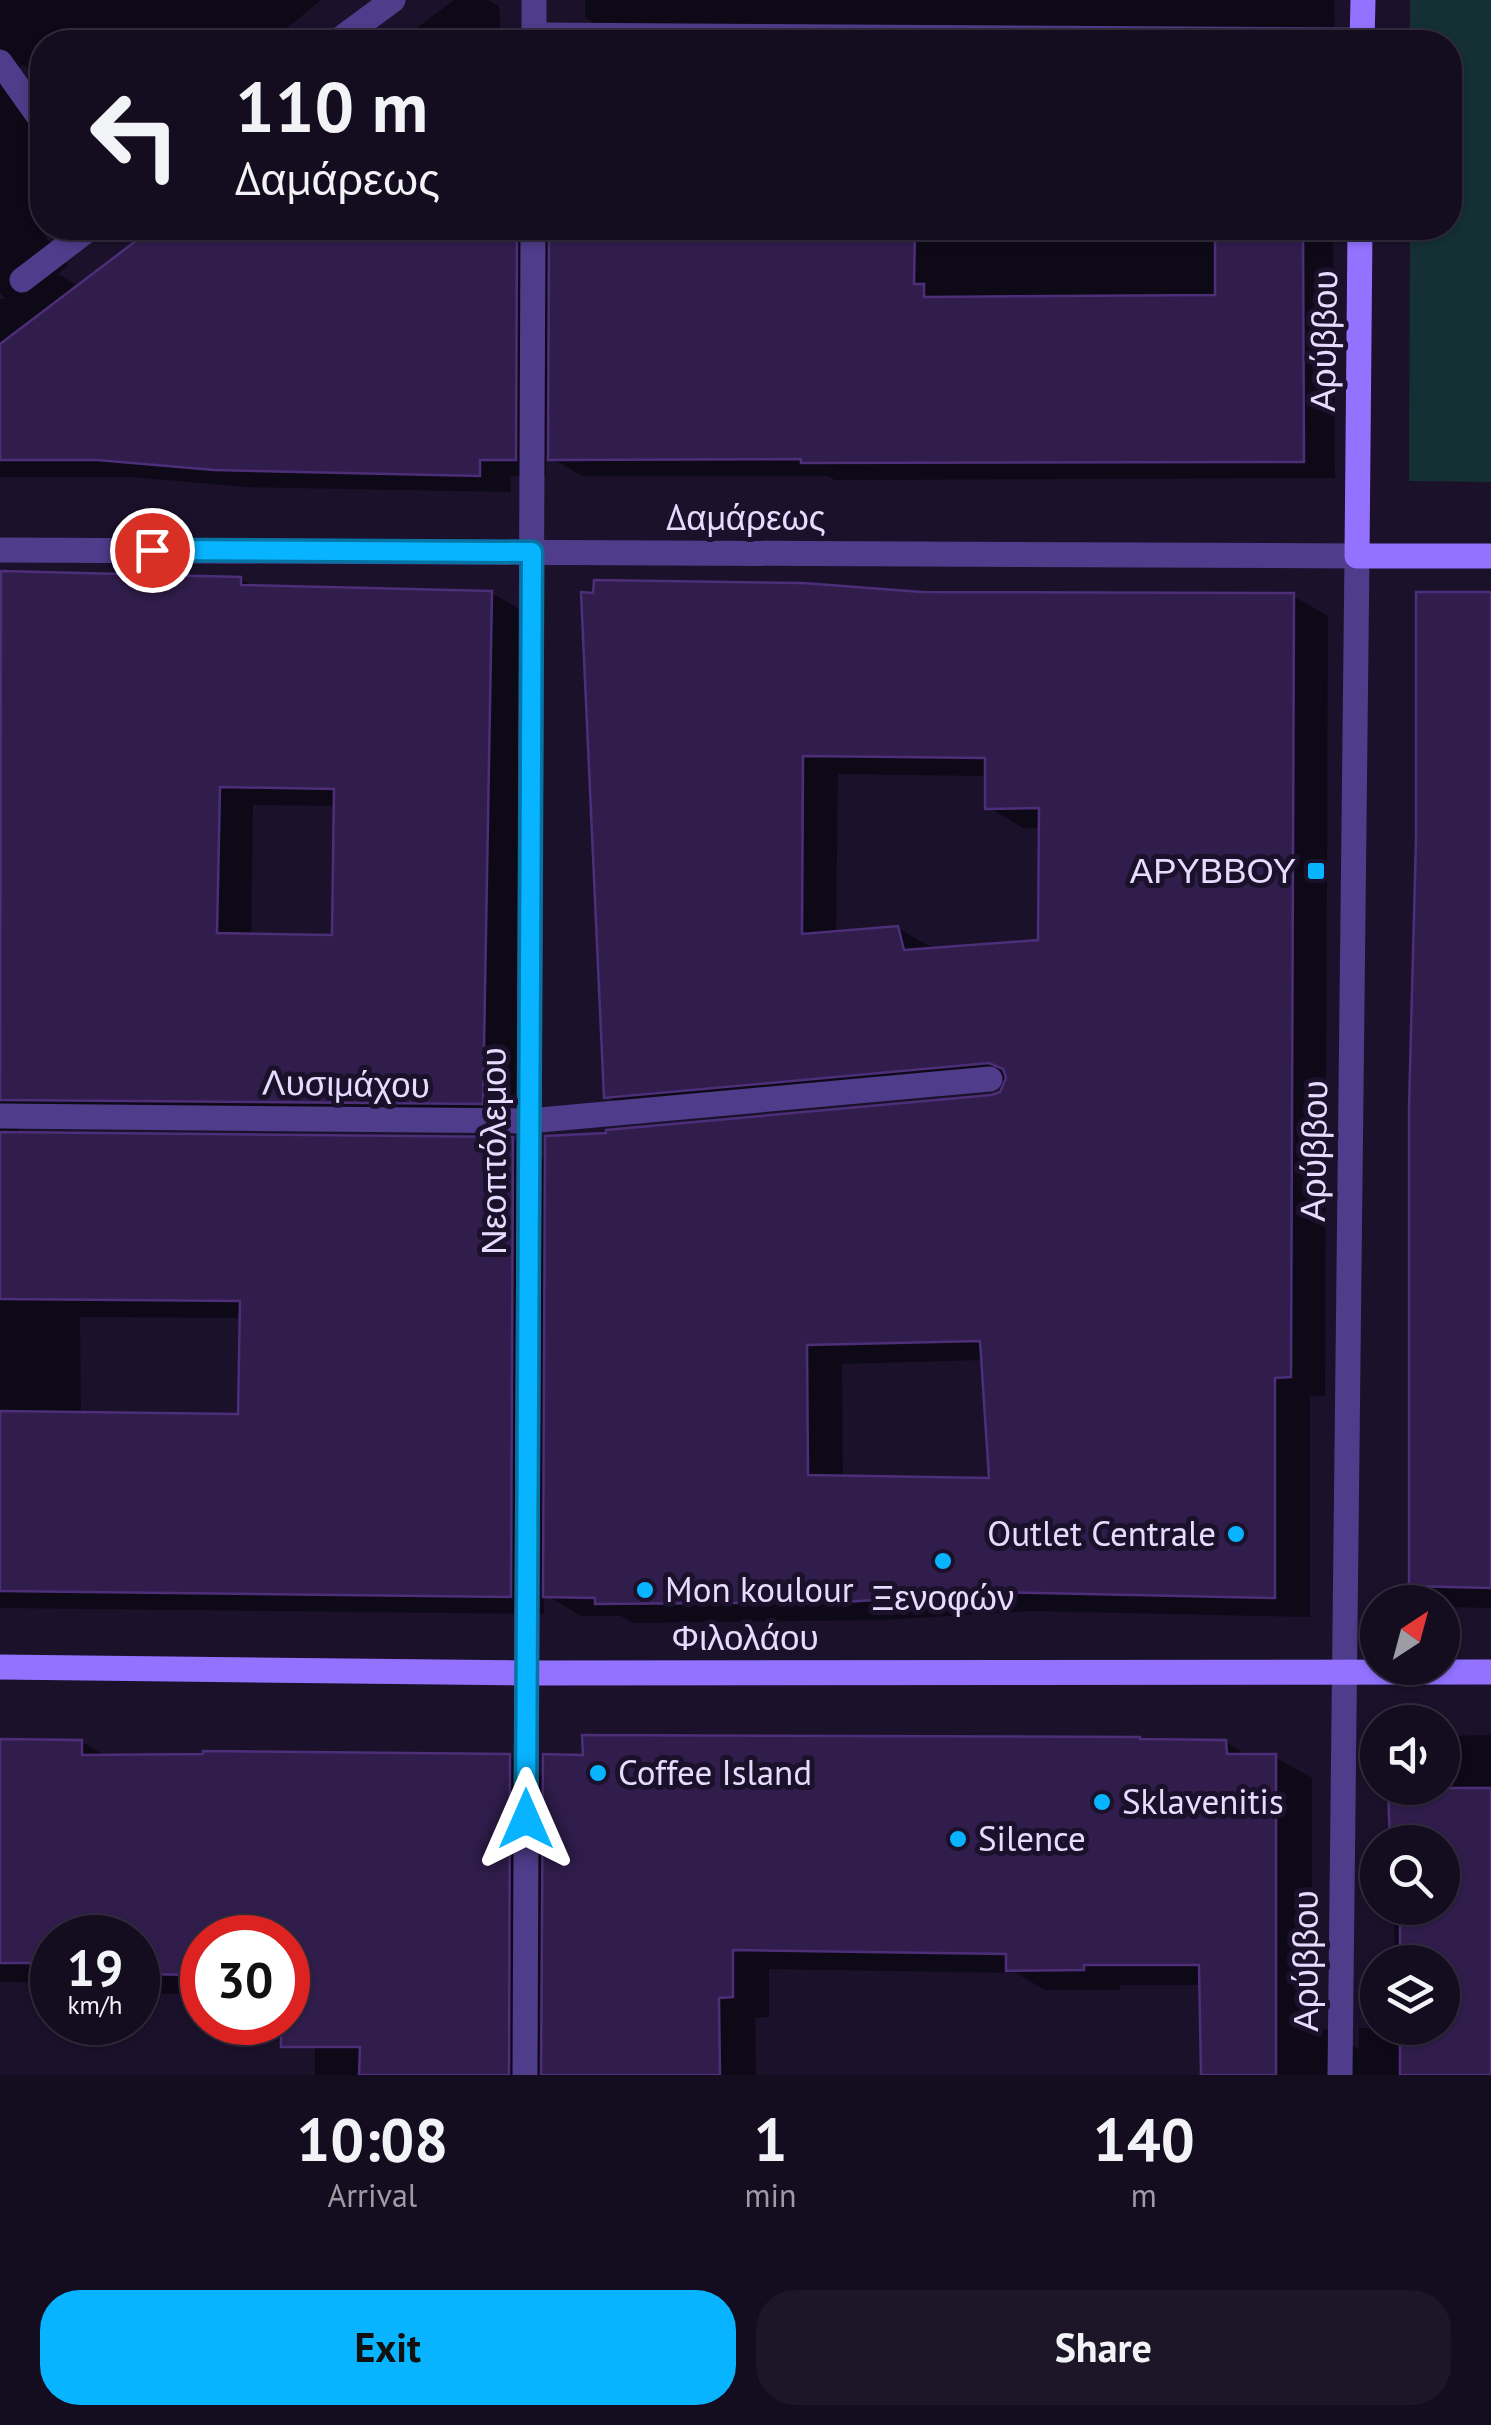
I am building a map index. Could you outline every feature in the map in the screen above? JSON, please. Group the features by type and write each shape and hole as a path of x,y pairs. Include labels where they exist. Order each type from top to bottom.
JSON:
{"main road":[{"path":"1362,30 1363,0"},
{"name":"Αρύββου","path":"1357,556 1360,240"},
{"name":"Δαμάρεως","path":"1357,556 1491,556"},
{"name":"Φιλολάου","path":"0,1667 526,1673 1491,1672"}],"street":[{"path":"352,30 392,0"},
{"path":"534,0 534,30"},
{"path":"0,62 30,104"},
{"path":"22,280 74,240"},
{"name":"Νεοπτόλεμου","path":"525,2075 533,240"},
{"name":"Δαμάρεως","path":"0,550 1357,556"},
{"name":"Αρύββου","path":"1340,2075 1357,556"},
{"name":"Λυσιμάχου","path":"0,1116 529,1121 990,1079"}],"green space":[{"path":"1410,0 1491,0 1491,482 1409,481 1410,240 1462,240 1462,30 1410,30"}],"building":[{"path":"137,240 517,240 516,460 480,460 480,476 214,470 97,460 0,460 0,344"},
{"path":"549,240 915,240 914,284 924,284 924,297 1215,295 1215,240 1303,240 1304,462 548,460"},
{"path":"1,571 241,577 241,585 492,591 483,1104 0,1100","holes":["220,787 334,789 332,935 217,933"]},
{"path":"594,580 803,583 922,592 1294,593 1291,1377 1275,1378 1275,1598 996,1592 845,1602 595,1604 595,1598 543,1597 545,1136 991,1095 1000,1092 1006,1078 1003,1069 989,1063 604,1098 581,592 593,593","holes":["803,756 985,758 985,809 1039,808 1038,940 904,950 898,926 802,934","980,1341 989,1478 808,1475 807,1345"]},
{"path":"1416,592 1491,592 1491,1588 1409,1585 1409,1108 1416,838"},
{"path":"0,1132 513,1137 511,1597 0,1591 0,1411 238,1414 240,1301 0,1299"},
{"path":"582,1735 1140,1737 1226,1740 1227,1754 1276,1754 1276,2075 1201,2075 1199,1965 1084,1965 1084,1970 1006,1971 1006,1954 733,1950 733,1997 719,1998 720,2075 541,2075 543,1754 583,1755"},
{"path":"0,1739 82,1740 82,1755 203,1751 510,1754 509,2075 359,2075 360,2047 281,2047 310,2045 310,1915 180,1915 180,1975 160,1974 160,1915 30,1915 30,1963 0,1963"},
{"path":"1460,1788 1491,1788 1491,2075 1400,2075 1400,2045 1460,2045 1460,1945 1400,1945 1400,1925 1460,1925 1460,1825 1389,1825 1389,1805 1460,1805"}],"place":[{"name":"ΑΡΥΒΒΟΥ","path":"1316,871"},
{"name":"Outlet Centrale","path":"1236,1534"},
{"name":"Ξενοφών","path":"943,1561"},
{"name":"Mon koulour","path":"645,1590"},
{"name":"Coffee Island","path":"598,1773"},
{"name":"Sklavenitis","path":"1102,1802"},
{"name":"Silence","path":"958,1839"}],"route":[{"path":"152,550 532,552 526,1819"}]}
